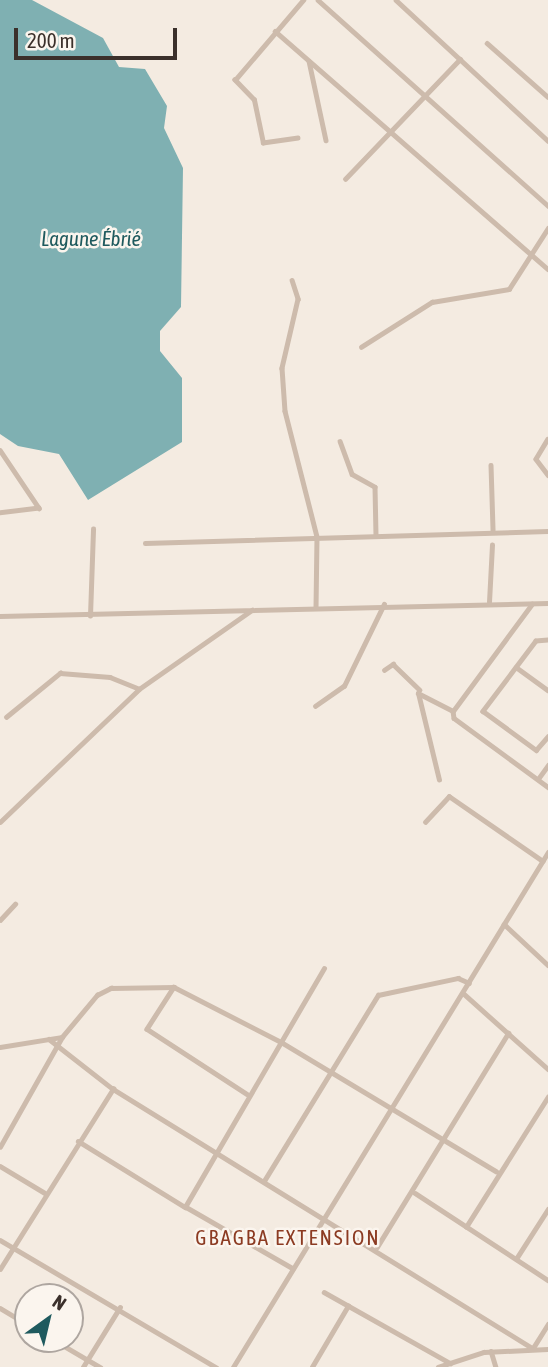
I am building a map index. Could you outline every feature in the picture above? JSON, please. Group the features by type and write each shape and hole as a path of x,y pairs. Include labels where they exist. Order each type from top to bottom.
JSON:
{"street":[{"path":"298,138 263,143 254,100 235,79 303,0"},
{"path":"318,0 548,206"},
{"path":"396,0 548,141"},
{"path":"275,32 392,129 548,269"},
{"path":"487,43 548,97"},
{"path":"345,178 460,59"},
{"path":"309,61 326,140"},
{"path":"362,347 432,302 509,289 530,252 548,228"},
{"path":"292,280 298,299 282,368 285,411 317,537 316,606"},
{"path":"548,439 536,459 548,475"},
{"path":"340,441 352,474 375,486 376,534"},
{"path":"0,450 39,508 0,513"},
{"path":"491,465 493,530"},
{"path":"90,616 93,529"},
{"path":"145,543 493,530 548,531"},
{"path":"489,602 492,545"},
{"path":"0,616 90,616 385,603 548,603"},
{"path":"315,706 344,686 385,603"},
{"path":"532,604 453,711 454,718 548,787"},
{"path":"0,822 139,689 252,609"},
{"path":"548,640 536,642 483,711 536,750 548,736"},
{"path":"384,670 393,664 420,690 453,711"},
{"path":"516,667 548,690"},
{"path":"6,717 60,673 110,677 139,689"},
{"path":"420,690 439,780"},
{"path":"538,779 548,765"},
{"path":"425,822 449,796 542,861"},
{"path":"233,1367 548,852"},
{"path":"0,920 15,904"},
{"path":"504,924 548,965"},
{"path":"185,1207 247,1094 324,968"},
{"path":"264,1181 378,995 458,978 469,983"},
{"path":"174,987 146,1029 247,1094"},
{"path":"0,1147 60,1049 62,1037 104,990 174,987 281,1042 496,1171"},
{"path":"463,993 548,1069"},
{"path":"377,1247 415,1193 508,1033"},
{"path":"0,1047 62,1037"},
{"path":"49,1040 113,1089 323,1218 377,1247 533,1348"},
{"path":"0,1269 45,1193 113,1089"},
{"path":"466,1227 496,1171 548,1097"},
{"path":"78,1141 293,1269"},
{"path":"0,1166 45,1193"},
{"path":"415,1193 548,1280"},
{"path":"516,1259 548,1209"},
{"path":"0,1240 120,1307 216,1367"},
{"path":"324,1292 450,1363"},
{"path":"312,1367 348,1306"},
{"path":"83,1367 120,1307"},
{"path":"533,1348 548,1324"},
{"path":"438,1367 491,1351 548,1349"},
{"path":"491,1351 496,1367"},
{"path":"76,1353 100,1367"}],"water":[{"name":"Lagune Ébrié","path":"0,0 32,0 103,38 119,67 145,69 167,106 164,128 183,168 181,307 160,331 160,351 182,378 182,442 88,500 59,454 18,446 0,434"}],"district":[{"name":"GBAGBA EXTENSION","path":"288,1237"}]}
